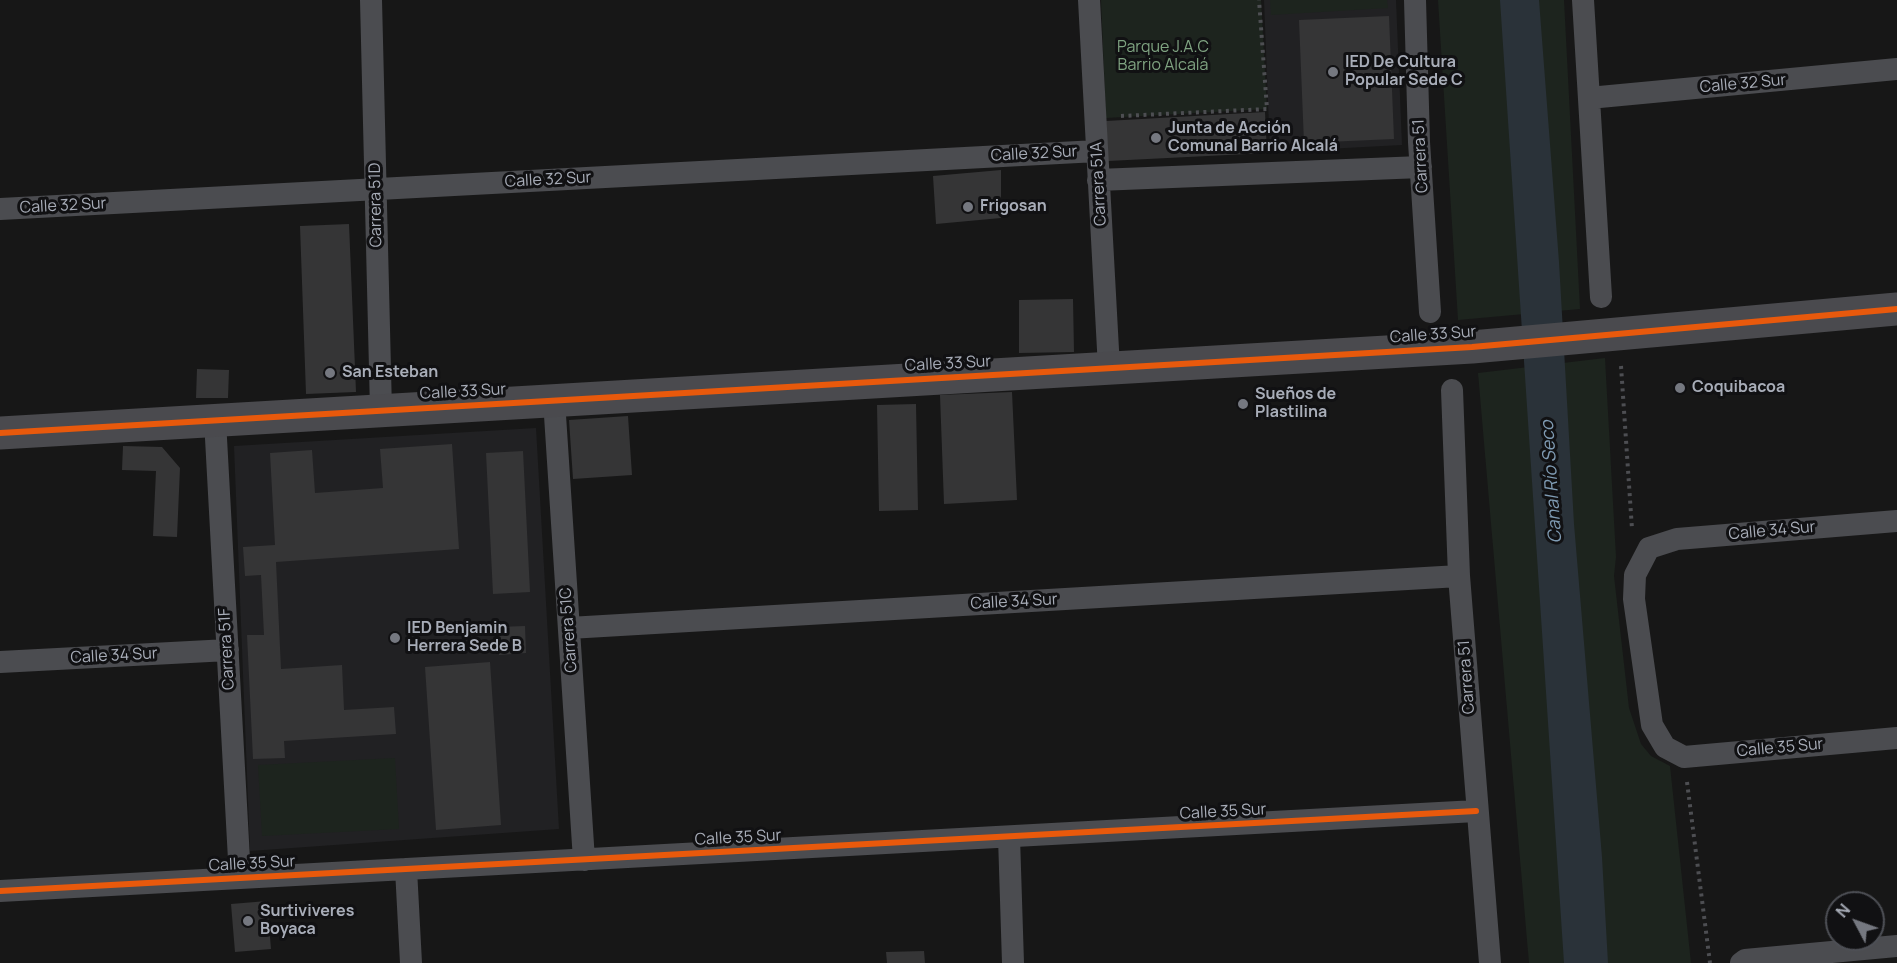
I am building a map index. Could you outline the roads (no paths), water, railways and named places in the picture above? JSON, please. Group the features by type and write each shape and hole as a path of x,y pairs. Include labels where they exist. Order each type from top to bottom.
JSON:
{"street":[{"name":"Carrera 51D","path":"371,0 381,410"},
{"name":"Carrera 51A","path":"1089,0 1109,368"},
{"name":"Carrera 51","path":"1415,0 1421,167 1430,312"},
{"path":"1583,0 1601,297"},
{"name":"Calle 32 Sur","path":"1589,98 1897,69"},
{"name":"Calle 32 Sur","path":"0,209 1097,151"},
{"path":"1098,180 1421,167"},
{"name":"Calle 33 Sur","path":"0,432 1472,347 1897,309"},
{"name":"Carrera 51","path":"1452,390 1459,576 1476,811 1490,963"},
{"name":"Carrera 51C","path":"554,400 584,860"},
{"name":"Carrera 51F","path":"215,420 240,878"},
{"name":"Calle 34 Sur","path":"1674,752 1652,725 1634,598 1635,575 1649,548 1677,539 1897,521"},
{"name":"Calle 34 Sur","path":"569,628 1459,576"},
{"name":"Calle 34 Sur","path":"0,662 228,650"},
{"name":"Calle 35 Sur","path":"1674,752 1897,738"},
{"name":"Calle 35 Sur","path":"0,891 1476,811"},
{"path":"1009,837 1013,963"},
{"path":"406,869 411,963"},
{"path":"1741,963 1745,960 1897,946"}],"water":[{"name":"Canal Río Seco","path":"1500,0 1539,0 1559,262 1574,524 1602,857 1608,963 1564,963"}],"place":[{"name":"IED De Cultura Popular Sede C","path":"1333,72"},
{"name":"Junta de Acción Comunal Barrio Alcalá","path":"1156,138"},
{"name":"Frigosan","path":"968,207"},
{"name":"San Esteban","path":"330,373"},
{"name":"Coquibacoa","path":"1680,388"},
{"name":"Sueños de Plastilina","path":"1243,404"},
{"name":"IED Benjamin Herrera Sede B","path":"395,638"},
{"name":"Surtiviveres Boyaca","path":"248,921"}],"park label":[{"name":"Parque J.A.C Barrio Alcalá","path":"1163,57"}]}
